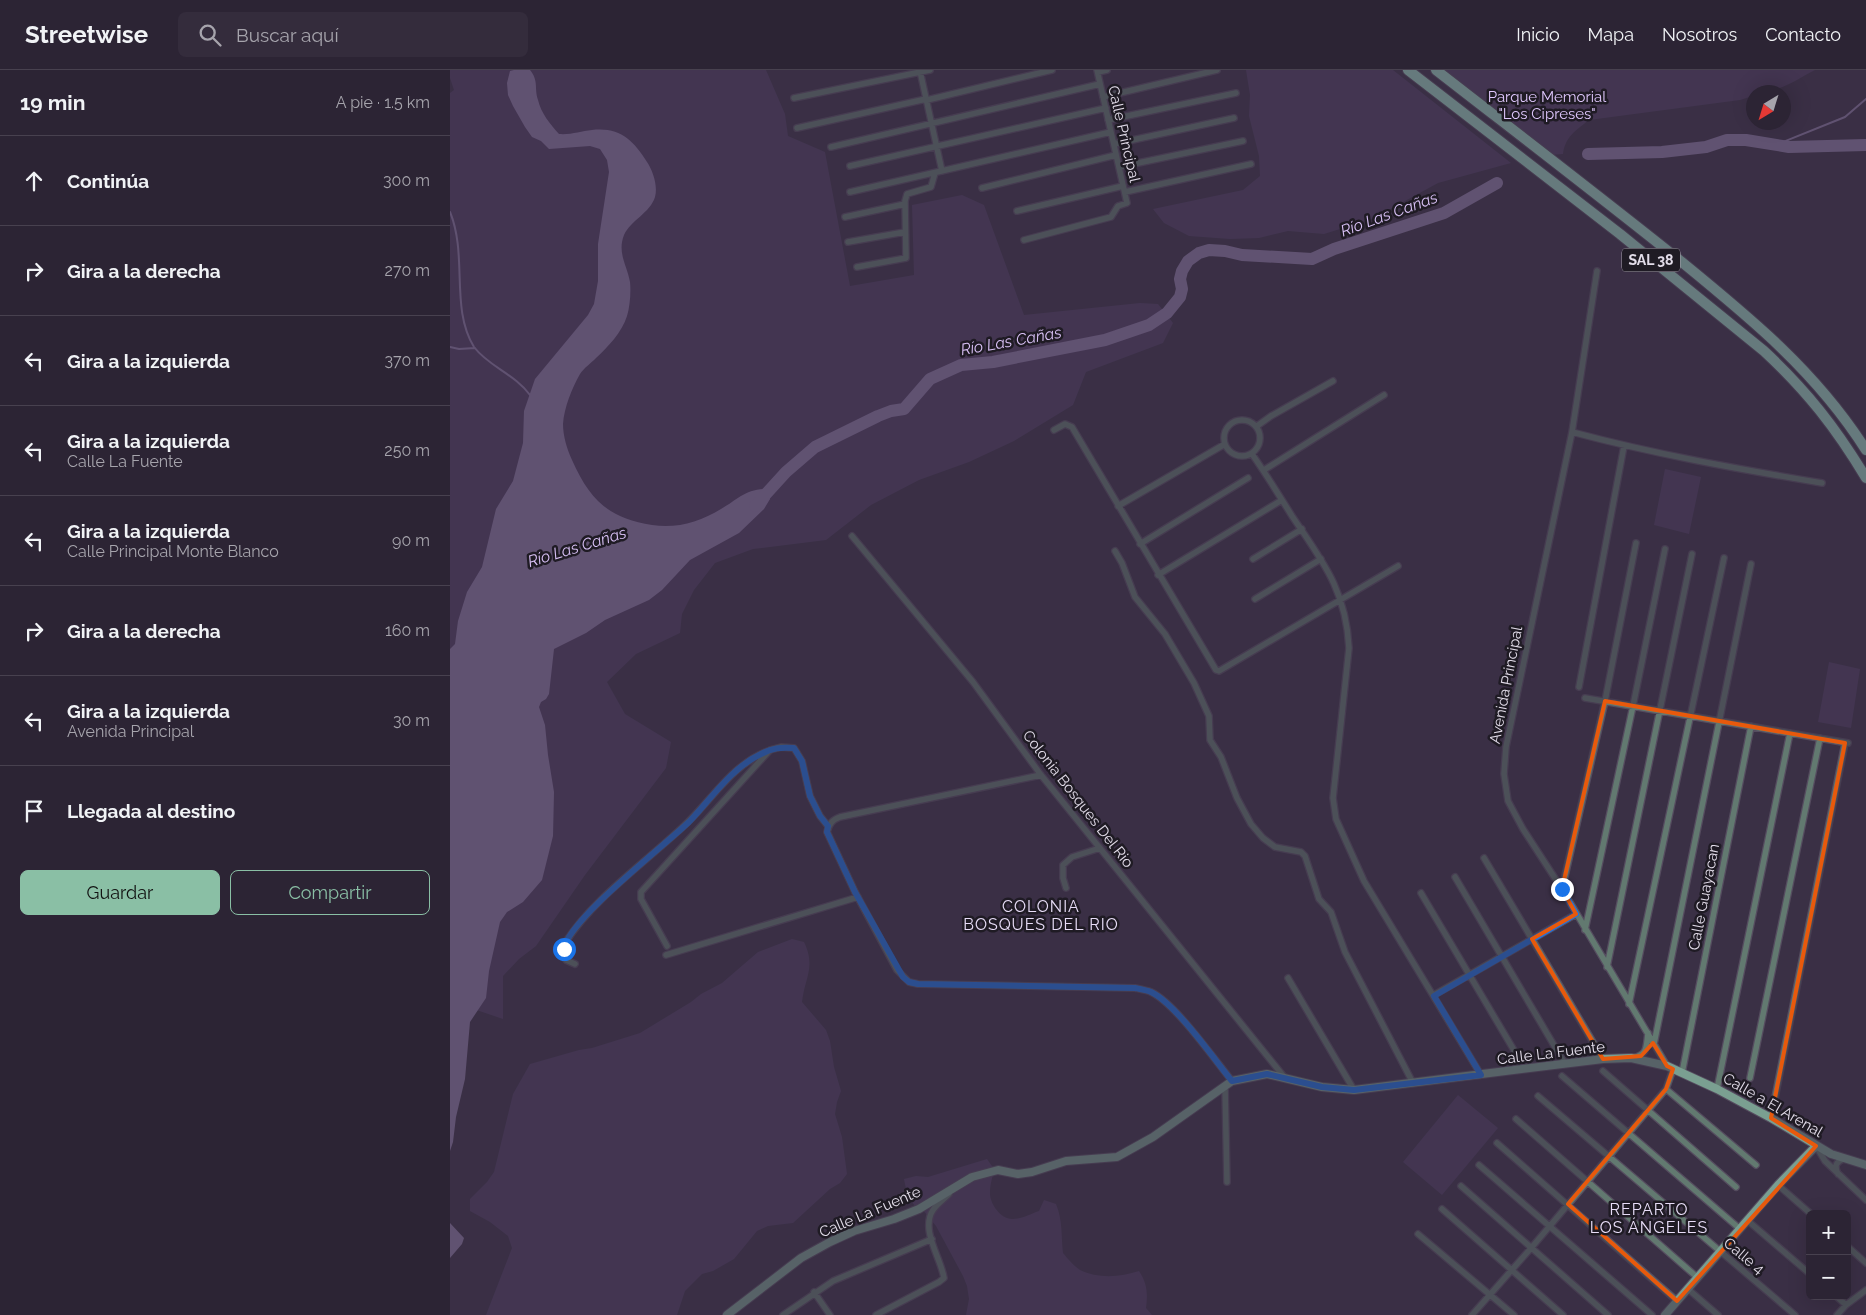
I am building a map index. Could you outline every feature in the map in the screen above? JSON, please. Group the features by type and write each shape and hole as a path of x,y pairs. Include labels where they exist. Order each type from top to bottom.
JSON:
{"highway":[{"name":"SAL 38","path":"1408,70 1743,332 1784,370 1826,416 1866,478"},
{"name":"SAL 38","path":"1436,70 1631,221 1750,318 1789,354 1828,397 1866,450"},
{"path":"1589,210 1598,205 1598,196"},
{"path":"1620,234 1624,223 1631,221"}],"street":[{"path":"794,98 930,70"},
{"path":"797,128 1052,70"},
{"path":"1097,71 1107,70"},
{"path":"1103,97 1217,70"},
{"path":"857,266 906,258 905,204 907,194 931,187 939,172 937,147 921,71"},
{"name":"Calle Principal","path":"1024,240 1111,217 1118,206 1127,203 1097,71"},
{"path":"830,147 1100,84"},
{"path":"1108,120 1236,93"},
{"path":"850,166 1106,108"},
{"path":"1114,144 1234,118"},
{"path":"850,192 1111,132"},
{"path":"1119,167 1243,140"},
{"path":"982,188 1116,155"},
{"path":"1017,211 1251,164"},
{"path":"845,217 905,204"},
{"path":"848,242 905,232"},
{"name":"Avenida Principal","path":"1597,271 1572,432 1506,747 1504,774 1508,801 1523,830 1562,889 1607,967 1670,1068"},
{"path":"1256,426 1333,381"},
{"path":"1264,470 1384,395"},
{"path":"1246,420 1256,426 1261,438 1260,445 1252,454 1241,457 1236,456 1227,449 1225,432 1233,422 1246,420"},
{"path":"1054,430 1065,424 1072,428 1216,670 1219,671 1398,566"},
{"path":"1572,432 1624,446 1822,482"},
{"path":"1118,506 1225,444"},
{"path":"1579,687 1624,446"},
{"path":"1252,454 1302,529 1334,582 1342,600 1348,626 1349,648 1334,778 1333,798 1336,819 1364,881 1481,1075"},
{"path":"1140,544 1248,478"},
{"path":"1158,575 1282,500"},
{"path":"1252,559 1302,529"},
{"name":"Colonia Bosques Del Rio","path":"852,536 973,682 1041,775 1284,1078"},
{"path":"1562,889 1605,702 1636,542"},
{"path":"1585,930 1634,706 1665,549"},
{"path":"1115,551 1122,563 1135,597 1165,634 1194,683 1209,716 1210,740 1221,757 1237,798 1251,824 1263,838 1276,846 1301,852 1305,856 1319,899 1331,912 1345,952 1414,1083"},
{"path":"1607,967 1692,554"},
{"path":"1630,1004 1724,558"},
{"path":"1255,599 1321,559"},
{"path":"1654,1044 1751,564"},
{"path":"1585,698 1846,743 1771,1118"},
{"name":"Calle Guayacan","path":"1682,1073 1751,726"},
{"path":"1717,1089 1790,733"},
{"path":"1750,1078 1820,738"},
{"path":"575,964 566,960 565,943 584,918 689,821 714,791 760,754 781,747 794,748 802,761 810,796 820,816 828,826"},
{"path":"667,946 641,899 642,892 770,750"},
{"path":"1041,775 840,817 833,820 828,826 827,832 858,896 898,970 909,982 918,984 1135,988 1151,992 1165,1002 1178,1014 1229,1083 1227,1182"},
{"path":"1066,888 1063,878 1063,865 1072,857 1100,848"},
{"path":"1484,858 1603,1059"},
{"path":"1454,877 1565,1064"},
{"path":"1421,894 1518,1057"},
{"path":"666,955 858,896"},
{"path":"1434,996 1576,914"},
{"path":"1288,978 1354,1090"},
{"path":"1631,1058 1641,1056 1644,1053 1648,1033"},
{"name":"Calle La Fuente","path":"727,1315 802,1258 830,1242 854,1231 919,1209 959,1183 972,1177 998,1170 1018,1174 1032,1172 1066,1161 1116,1157 1153,1137 1229,1083 1267,1074 1322,1087 1354,1090 1603,1059 1631,1058 1670,1068"},
{"path":"1472,1315 1666,1089 1670,1068"},
{"name":"Calle a El Arenal","path":"1670,1068 1717,1089 1771,1118 1831,1154 1866,1165"},
{"path":"1603,1071 1736,1187"},
{"path":"1562,1076 1740,1229"},
{"path":"1666,1089 1756,1165"},
{"name":"Calle 4","path":"1538,1096 1795,1315"},
{"path":"1516,1119 1698,1278"},
{"path":"1497,1143 1678,1301"},
{"path":"1666,1315 1778,1185 1816,1146 1825,1161 1866,1200"},
{"path":"1839,1175 1836,1167 1839,1161 1843,1159"},
{"path":"1479,1165 1652,1315"},
{"path":"876,1315 944,1278 942,1267 928,1231 929,1219 932,1210 959,1183"},
{"path":"1778,1185 1806,1210"},
{"path":"1461,1186 1608,1315"},
{"path":"1442,1209 1563,1315"},
{"path":"1748,1220 1806,1271"},
{"path":"1418,1234 1514,1315"},
{"path":"783,1315 832,1281 932,1239"},
{"path":"1851,1250 1866,1263"},
{"path":"1688,1289 1718,1315"},
{"path":"1837,1315 1846,1305 1866,1290"},
{"path":"814,1292 830,1315"},
{"path":"1840,1300 1846,1305"}],"highlighted area":[{"path":"1605,701 1845,743 1771,1118 1816,1146 1677,1301 1568,1204 1666,1089 1673,1069 1667,1066 1653,1043 1641,1056 1603,1059 1532,939 1576,914 1562,889"}],"green space":[{"path":"450,70 766,70 785,114 788,136 825,152 850,286 914,275 912,205 962,195 984,205 1024,315 1140,303 1158,304 1173,323 1163,343 1086,372 1073,405 1014,441 969,462 919,480 871,505 826,540 753,549 715,563 694,590 682,614 680,633 636,654 607,682 625,714 671,742 666,768 585,875 536,946 519,959 503,976 503,1019 450,1001 450,93 454,90 450,78"},
{"path":"1246,70 1393,70 1511,163 1438,183 1372,219 1324,234 1288,231 1259,238 1230,239 1189,236 1164,223 1153,209 1243,190 1260,176 1259,156 1249,116 1250,95"},
{"name":"Parque Memorial \"Los Cipreses\"","path":"1445,70 1815,70 1786,85 1746,85 1746,98 1740,100 1589,120 1569,138 1563,154 1549,155"},
{"path":"1665,469 1701,477 1689,534 1654,525"},
{"path":"1829,662 1860,669 1851,728 1818,722"},
{"path":"792,939 804,942 807,951 809,972 802,1002 826,1030 841,1091 835,1114 842,1137 847,1174 840,1183 830,1189 793,1223 768,1226 757,1231 734,1259 713,1271 702,1274 685,1291 677,1315 486,1315 512,1248 508,1236 490,1222 470,1211 470,1199 494,1172 513,1094 530,1064 640,1033 701,994 722,983 758,952"},
{"path":"1458,1095 1498,1128 1442,1195 1403,1162"},
{"path":"987,1159 994,1169 990,1186 991,1201 1000,1214 1009,1219 1016,1219 1039,1211 1044,1200 1056,1204 1061,1222 1063,1253 1067,1258 1080,1270 1094,1275 1117,1276 1139,1271 1146,1288 1146,1308 1152,1315 966,1315 969,1299 963,1276 936,1226 923,1210 912,1202 907,1193 904,1179 916,1176 928,1177"}],"water":[{"path":"530,70 533,74 539,105 559,134 588,130 618,133 631,141 642,154 651,170 655,183 656,193 653,203 631,225 622,241 623,259 629,276 630,286 629,308 625,322 610,344 580,374 571,392 565,411 563,424 568,451 586,486 602,505 623,518 661,526 679,525 696,521 713,514 751,491 764,489 770,499 764,509 739,533 690,560 662,590 649,600 605,620 586,633 554,649 549,694 539,707 545,725 554,792 553,836 542,880 523,902 507,912 500,922 489,971 486,998 470,1022 465,1079 450,1151 450,649 455,644 458,621 467,592 482,567 496,509 513,481 523,443 524,411 535,379 588,315 594,304 598,281 598,244 609,172 607,160 600,149 590,146 549,149 541,141 532,137 508,95 507,83 510,71"},
{"path":"450,1223 464,1238 462,1244 450,1258"}],"waterway":[{"path":"1773,146 1845,117 1866,99"},
{"name":"Río Las Cañas","path":"1588,154 1662,152 1706,147 1727,140 1746,140 1789,147 1866,145"},
{"name":"Río Las Cañas","path":"755,506 786,472 815,447 878,416 904,409 930,379 961,365 993,362 1105,340 1149,325 1167,313 1180,297 1182,271 1188,261 1199,253 1209,250 1242,255 1312,259 1334,249 1444,213 1497,183"},
{"path":"450,212 458,246 461,299 467,332 474,347 480,354 517,381 530,395"},
{"path":"450,347 459,349 475,348"}],"district":[{"name":"COLONIA BOSQUES DEL RIO","path":"1041,915"},
{"name":"REPARTO LOS ÁNGELES","path":"1649,1218"}],"route":[{"path":"564,949 565,943 584,918 658,847 689,821 714,791 760,754 776,747 794,748 802,761 810,796 820,816 828,826 827,832 855,892 898,970 909,982 918,984 1135,988 1151,992 1178,1014 1232,1081 1267,1074 1322,1087 1354,1090 1481,1075 1434,996 1576,914 1562,889"}]}
